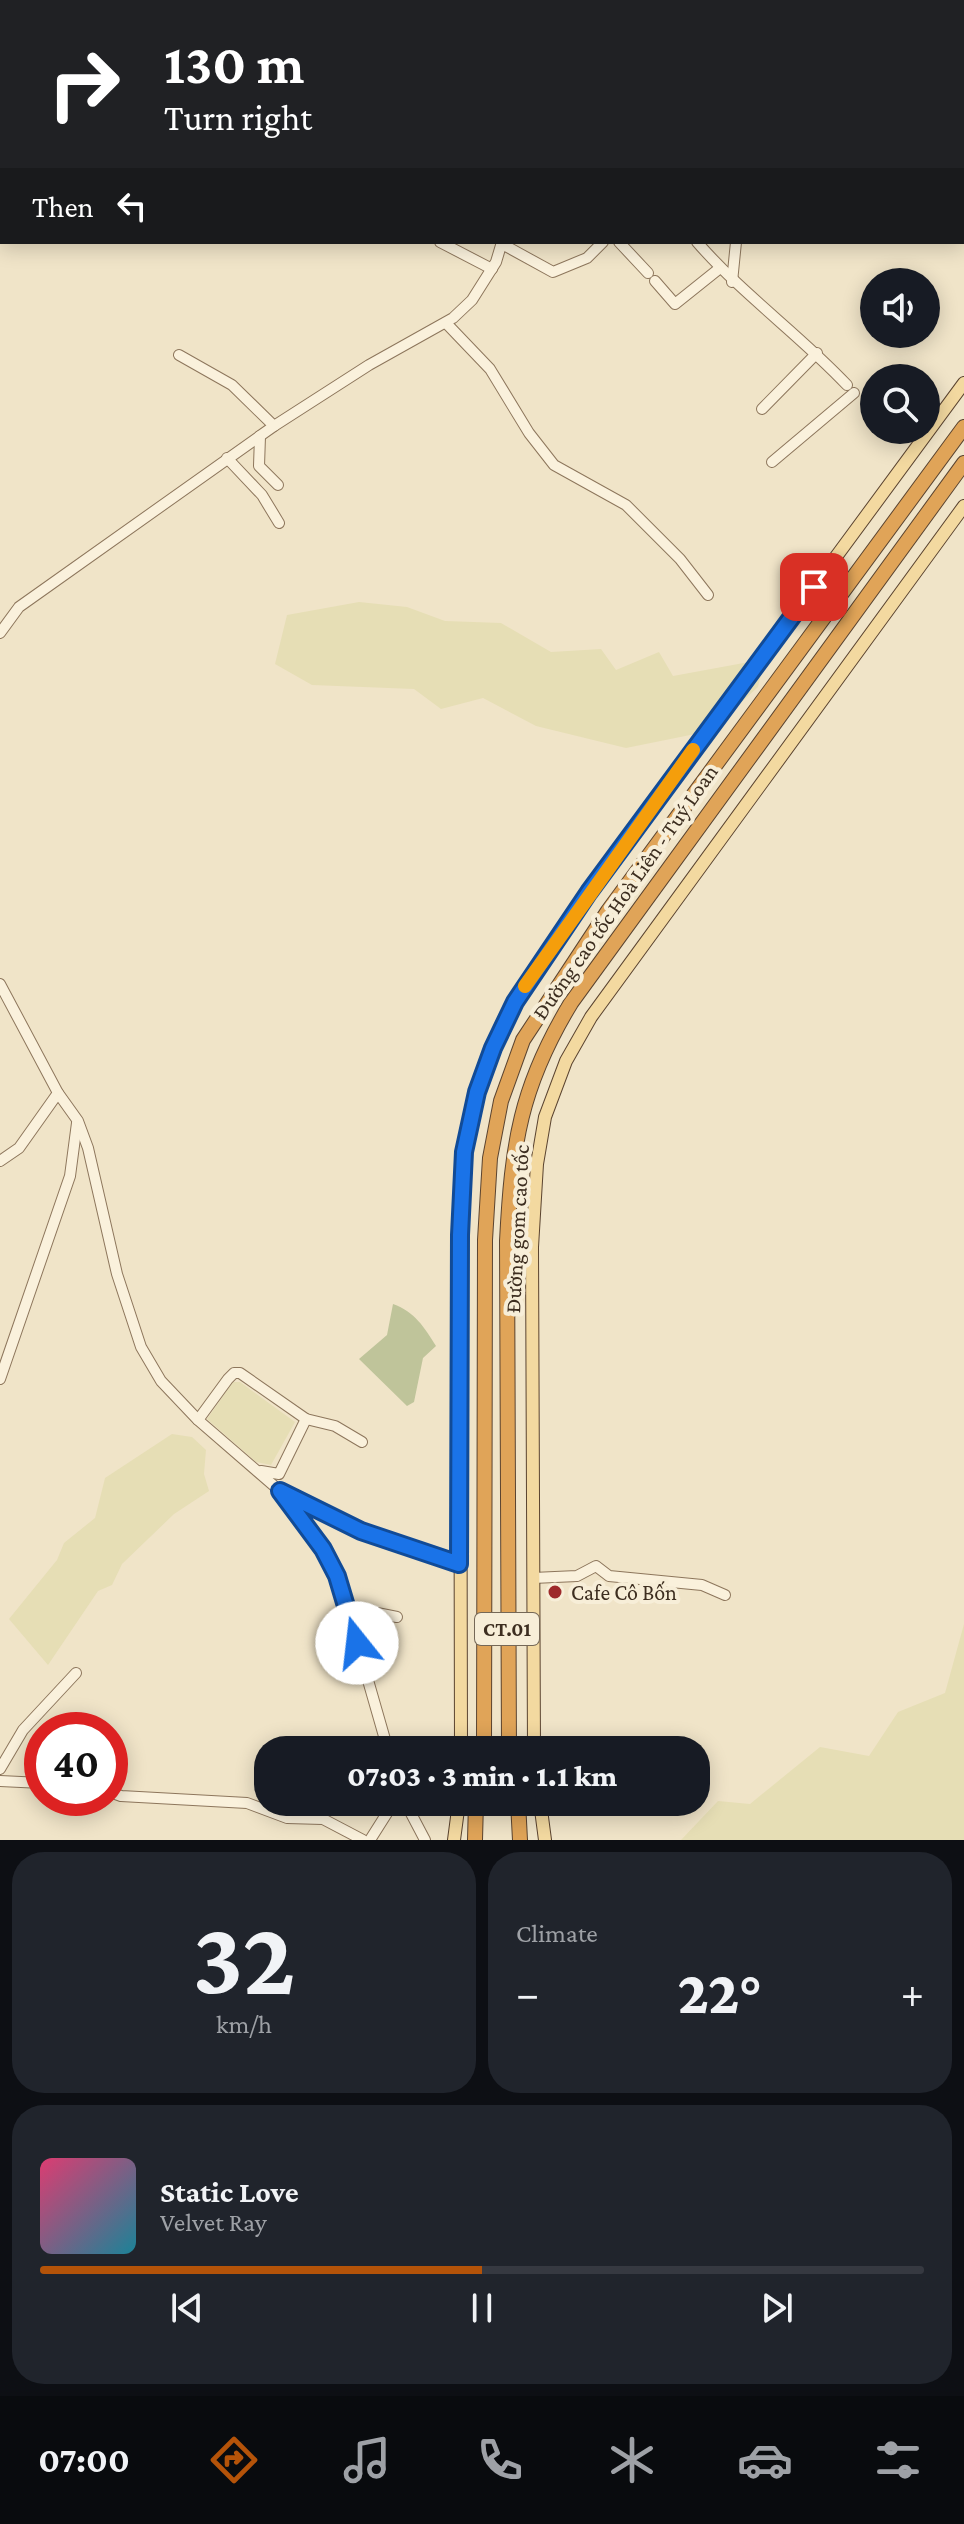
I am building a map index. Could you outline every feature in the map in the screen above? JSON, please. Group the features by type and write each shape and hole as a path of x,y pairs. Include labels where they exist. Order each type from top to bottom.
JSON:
{"highway":[{"name":"Đường cao tốc Hoà Liên - Tuý Loan","path":"481,1736 485,1580 485,1240 490,1158 501,1101 523,1040 608,911 964,427"},
{"name":"Đường cao tốc Hoà Liên - Tuý Loan","path":"509,1736 507,1241 511,1160 522,1107 544,1048 625,924 964,463"},
{"path":"507,1508 515,1736"},
{"path":"475,1840 476,1816"},
{"path":"483,1816 483,1840"},
{"path":"510,1816 511,1840"},
{"path":"519,1816 520,1840"}],"main road":[{"path":"461,1736 460,1235 464,1152 477,1092 501,1026 589,892 964,383"},
{"name":"Đường gom cao tốc","path":"534,1736 532,1247 537,1164 545,1117 566,1061 643,943 964,506"},
{"path":"454,1840 457,1816"},
{"path":"542,1816 545,1840"}],"street":[{"path":"444,244 492,269"},
{"path":"0,633 19,607 227,458 369,365 446,323 472,300 492,269 502,244"},
{"path":"504,244 553,272 587,258 601,244"},
{"path":"621,244 675,304 720,268"},
{"path":"699,244 732,282 817,353 850,389 772,462"},
{"path":"732,282 736,244"},
{"path":"446,323 490,369 529,433 554,465 626,505 680,559 708,595"},
{"path":"762,409 817,353"},
{"path":"179,355 232,385 274,426"},
{"path":"260,436 259,466 278,485"},
{"path":"227,458 262,495 279,523"},
{"path":"0,984 58,1093 78,1121 117,1274 141,1347 161,1381 198,1420 280,1491 361,1531 459,1564"},
{"path":"0,1161 19,1148 58,1093"},
{"path":"0,1379 70,1176 78,1121"},
{"path":"70,1176 83,1165 93,1174"},
{"path":"198,1420 234,1373 258,1384 306,1419 335,1426 362,1442"},
{"path":"251,1467 279,1474 306,1419"},
{"path":"280,1491 323,1549 347,1607 384,1736"},
{"path":"533,1578 553,1580 577,1576 596,1566 609,1576 702,1585 725,1595"},
{"path":"347,1607 397,1617"},
{"path":"0,1769 23,1730 76,1673"},
{"path":"0,1781 24,1782"},
{"path":"128,1796 247,1803 287,1818 323,1819 363,1840"},
{"path":"370,1840 385,1816"},
{"path":"412,1816 425,1840"}],"shaded area":[{"path":"359,602 407,607 445,621 501,623 551,652 601,649 616,670 659,652 673,676 765,659 758,687 710,731 626,748 536,726 483,698 441,709 414,689 312,685 275,664 287,615"},
{"path":"233,1382 240,1382 295,1422 271,1465 256,1462 207,1419"},
{"path":"172,1434 192,1437 206,1450 204,1474 209,1491 174,1514 122,1564 112,1585 98,1591 48,1665 9,1619 57,1560 64,1543 95,1518 105,1478"},
{"path":"964,1624 964,1840 681,1840 704,1816 710,1816 710,1809 718,1801 750,1804 820,1747 869,1756 898,1712 945,1693"}],"green space":[{"path":"393,1304 413,1316 436,1346 423,1358 414,1402 407,1406 359,1359 387,1335"}],"slow traffic":[{"path":"525,986 693,750"}],"place":[{"name":"Cafe Cô Bốn","path":"555,1592"}],"route":[{"path":"357,1643 337,1576 323,1549 280,1491 392,1544 459,1564 460,1235 464,1152 477,1092 501,1026 530,979 589,892 814,587"}]}
